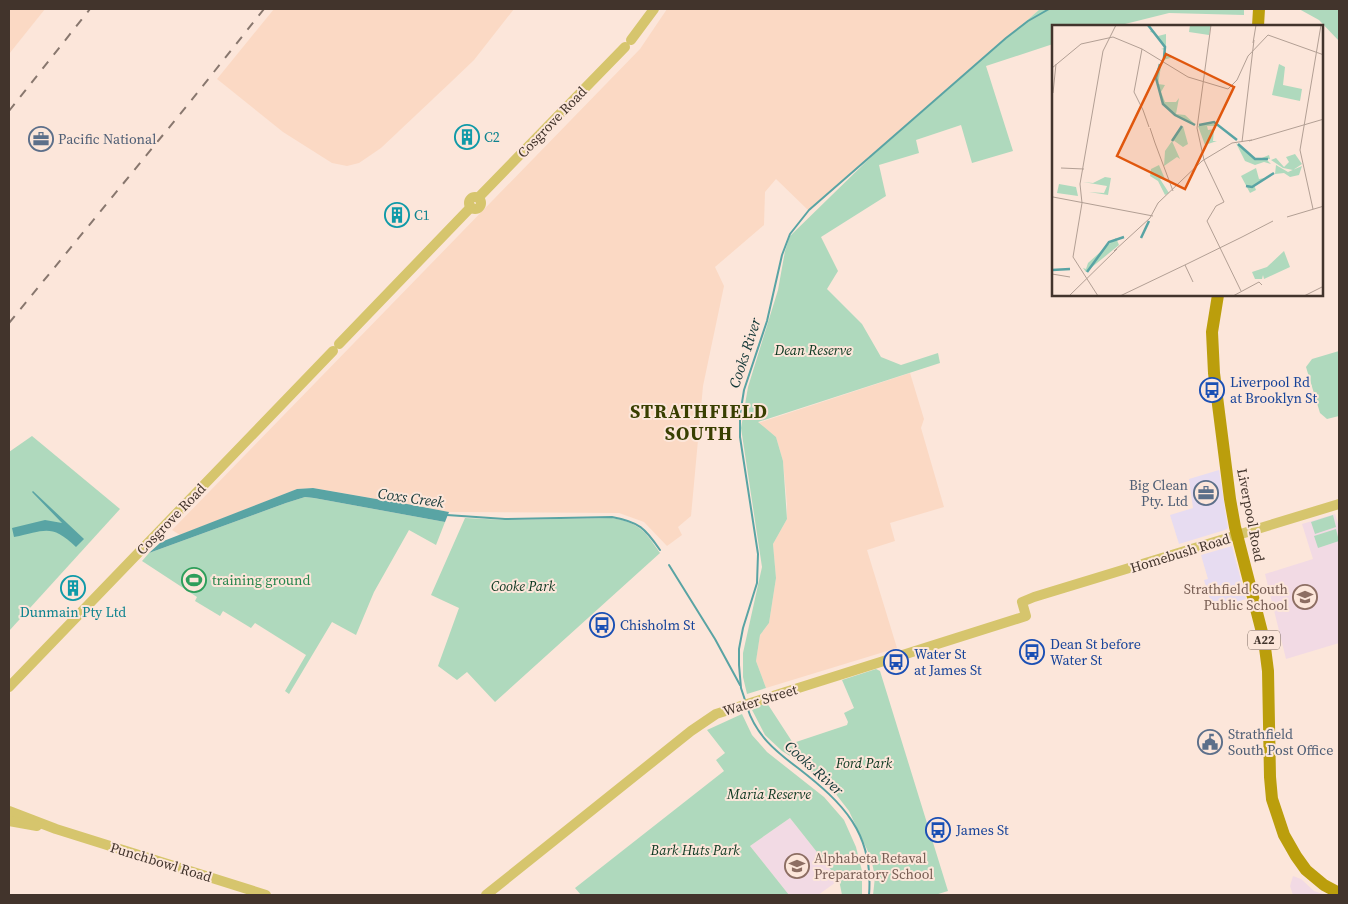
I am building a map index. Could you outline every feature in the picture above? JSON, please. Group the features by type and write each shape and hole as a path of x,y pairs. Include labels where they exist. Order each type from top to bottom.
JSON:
{"highway":[{"path":"1251,25 1252,9"},
{"path":"1258,25 1259,9"},
{"name":"Liverpool Road","path":"1218,296 1212,332 1213,358 1230,499 1269,630 1276,667 1277,776 1280,798 1292,833 1304,855 1321,872 1339,884"},
{"name":"Liverpool Road","path":"1224,296 1220,338 1223,387 1241,534 1264,640 1268,671 1272,799 1284,835 1296,856 1306,870 1324,885 1339,893"}],"main road":[{"name":"Cosgrove Road","path":"9,687 470,207 480,207 481,202 478,198 628,43 654,9"},
{"name":"Homebush Road","path":"1026,616 1022,602 1339,504"},
{"name":"Water Street","path":"486,895 712,716 1026,616"},
{"name":"Punchbowl Road","path":"9,811 56,829 266,895"},
{"name":"Punchbowl Road","path":"9,820 56,829"}],"shaded area":[{"path":"9,9 45,9 9,54"},
{"path":"274,9 514,9 474,60 381,148 359,163 347,166 332,163 283,132 217,79"},
{"path":"667,9 1040,9 808,210 776,179 765,192 764,225 715,267 724,286 703,386 691,516 678,527 682,535 667,546 644,522 619,513 449,512 386,498 383,500 313,488 297,489 180,535 172,530 640,49"},
{"path":"910,373 924,419 921,428 944,507 890,523 895,541 867,550 897,648 766,688 756,661 760,635 769,623 776,578 773,544 787,519 787,504 783,461 776,437 758,423"},
{"path":"1219,470 1228,528 1179,544 1170,515 1193,508 1189,479"},
{"name":"Strathfield South Public School","path":"1335,514 1339,527 1339,643 1286,659 1265,574 1313,559 1302,524"},
{"path":"1232,546 1246,599 1213,609 1204,580 1208,579 1201,555"},
{"name":"Alphabeta Retaval Preparatory School","path":"790,818 839,880 818,895 789,895 750,846"},
{"path":"1293,876 1301,879 1314,891 1325,895 1293,895 1290,886"}],"green space":[{"name":"Dean Reserve","path":"1040,9 1244,9 1244,15 1169,13 1121,25 1052,25 1052,44 986,66 1013,151 972,163 961,125 916,140 919,153 879,165 886,196 821,237 838,271 827,289 862,324 881,357 901,365 938,353 940,363 758,422 776,437 783,461 787,519 773,544 776,578 769,623 760,635 756,661 766,688 747,694 743,677 743,653 762,567 741,428 748,387 778,290 785,251 790,236 873,155"},
{"path":"1299,9 1339,9 1339,41 1319,20"},
{"path":"1339,351 1339,416 1327,419 1320,413 1306,367 1312,359"},
{"path":"32,436 120,509 9,631 9,452"},
{"path":"305,497 445,522 436,545 409,530 374,592 356,635 332,622 289,694 285,691 306,655 255,623 251,628 223,611 220,616 195,601 197,597 142,561 149,553"},
{"path":"1333,515 1336,527 1315,534 1311,522"},
{"name":"Cooke Park","path":"465,518 505,520 612,518 636,525 646,534 660,553 495,702 467,672 457,680 438,666 459,608 431,595"},
{"path":"1336,529 1339,541 1318,548 1314,536"},
{"name":"Ford Park","path":"876,669 880,671 948,891 935,895 873,895 875,877 871,858 849,811 835,793 765,735 751,708 767,703 793,743 847,725 848,722 844,713 854,708 842,680"},
{"path":"742,714 752,735 767,752 824,797 844,820 856,847 862,871 862,895 842,895 839,880 790,818 750,846 789,895 581,895 575,888 724,771 716,760 725,753 707,730"}],"water":[{"path":"313,488 382,500 386,497 407,504 449,512 445,522 305,497 149,553 161,542 297,489"},
{"path":"33,491 84,539 76,547 60,534 54,532 41,531 14,537 12,528 45,520 62,523"}],"waterway":[{"name":"Cooks River","path":"745,700 741,688 739,649 743,628 757,583 758,554 740,437 740,415 744,390 767,321 782,255 790,234 809,210 1006,38 1028,21 1049,9"},
{"name":"Coxs Creek","path":"447,515 505,519 612,517 629,521 640,527 650,536 660,550"},
{"name":"Coxs Creek","path":"669,565 715,639 740,685"},
{"name":"Cooks River","path":"747,707 756,726 767,742 829,794 852,821 861,837 866,854 869,873 869,895"}],"railway":[{"path":"9,111 90,9"},
{"path":"9,323 264,9"}],"place":[{"name":"C2","path":"467,137"},
{"name":"Pacific National","path":"41,139"},
{"name":"C1","path":"397,215"},
{"name":"Liverpool Rd at Brooklyn St","path":"1212,390"},
{"name":"Big Clean Pty. Ltd","path":"1206,493"},
{"name":"training ground","path":"194,580"},
{"name":"Dunmain Pty Ltd","path":"73,588"},
{"name":"Strathfield South Public School","path":"1305,597"},
{"name":"Chisholm St","path":"602,625"},
{"name":"Dean St before Water St","path":"1032,652"},
{"name":"Water St at James St","path":"896,662"},
{"name":"Strathfield South Post Office","path":"1210,742"},
{"name":"James St","path":"938,830"},
{"name":"Alphabeta Retaval Preparatory School","path":"797,866"}],"district":[{"name":"STRATHFIELD SOUTH","path":"699,422"}],"park label":[{"name":"Maria Reserve","path":"769,794"},
{"name":"Bark Huts Park","path":"695,850"}]}
